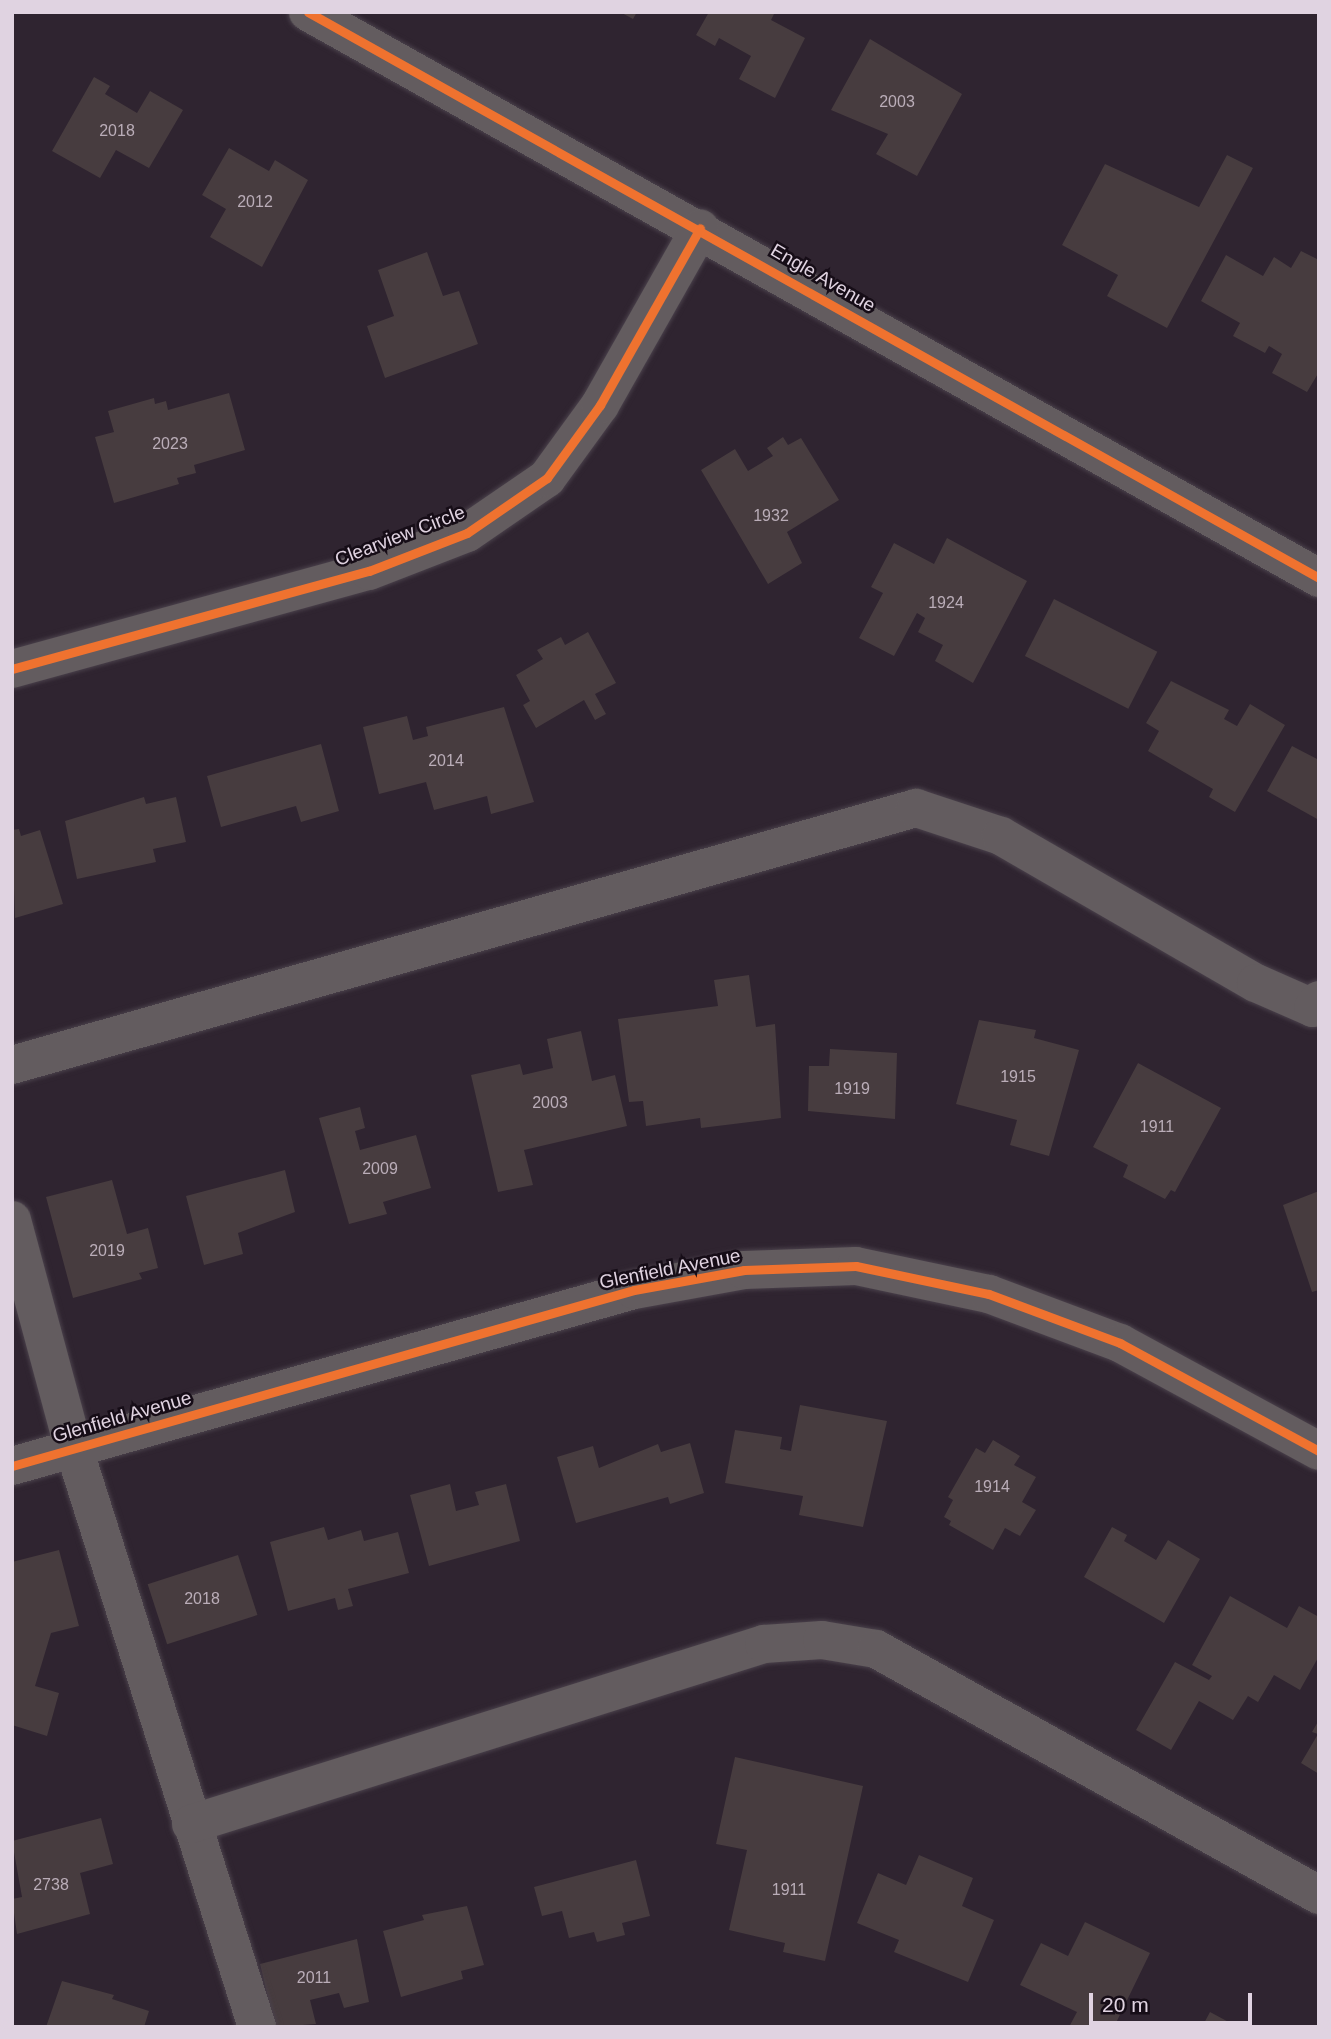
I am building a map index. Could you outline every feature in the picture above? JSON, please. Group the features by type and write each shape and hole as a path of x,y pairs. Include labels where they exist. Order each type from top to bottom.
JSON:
{"street":[{"name":"Engle Avenue","path":"307,12 349,22 700,228 1319,578"},
{"name":"Clearview Circle","path":"12,669 369,571 467,533 547,478 600,405 700,228"},
{"path":"12,1065 916,808 1001,836 1255,983 1313,1008 1319,1000"},
{"path":"12,1220 74,1449 257,2027"},
{"name":"Glenfield Avenue","path":"12,1466 634,1290 744,1270 856,1266 989,1294 1120,1343 1319,1451"},
{"path":"191,1824 764,1644 822,1640 876,1648 1319,1895"}],"building":[{"path":"620,12 637,12 633,19"},
{"path":"709,12 775,12 771,20 805,38 775,98 739,79 751,56 719,38 715,46 696,35"},
{"path":"870,39 962,94 917,176 876,154 888,134 831,110"},
{"path":"94,77 110,86 105,94 137,113 150,91 183,110 149,168 116,150 100,178 52,151"},
{"path":"229,148 269,171 275,160 308,180 262,267 210,237 226,209 202,195"},
{"path":"1227,155 1253,168 1167,328 1107,296 1118,275 1062,245 1105,164 1199,207"},
{"path":"1301,251 1319,260 1319,372 1307,392 1272,373 1282,354 1269,346 1265,353 1233,336 1240,323 1201,301 1226,255 1263,276 1274,257 1291,268"},
{"path":"427,252 443,296 459,291 478,344 385,378 367,326 394,316 378,270"},
{"path":"229,393 245,450 194,465 196,473 177,478 179,484 114,503 95,437 114,432 108,411 154,398 155,404 166,401 168,410"},
{"path":"783,437 788,445 801,438 839,500 787,532 802,563 768,584 701,470 735,449 748,471 773,456 767,448"},
{"path":"947,538 1027,581 973,683 935,661 943,645 918,632 925,618 917,613 894,656 859,638 883,593 871,587 894,543 934,564"},
{"path":"1054,599 1157,652 1128,709 1025,656"},
{"path":"588,632 616,683 595,694 606,714 595,720 584,700 536,728 523,705 530,701 516,675 543,659 537,650 561,637 565,645"},
{"path":"1171,681 1229,710 1224,719 1237,726 1250,704 1285,725 1235,812 1209,797 1213,789 1148,751 1159,731 1146,723"},
{"path":"504,707 534,802 491,814 487,796 434,810 426,782 379,794 363,727 407,716 413,740 428,736 426,727"},
{"path":"321,744 339,811 301,822 296,806 221,827 207,776"},
{"path":"1292,746 1319,760 1319,820 1267,791"},
{"path":"144,797 146,804 176,797 186,842 153,849 156,862 77,879 65,821"},
{"path":"19,829 21,836 40,830 63,904 15,918 12,830"},
{"path":"749,975 756,1027 775,1024 781,1118 701,1128 700,1118 646,1126 643,1101 629,1102 618,1019 718,1006 714,980"},
{"path":"979,1020 1036,1030 1034,1038 1079,1050 1049,1156 1010,1145 1017,1120 956,1104"},
{"path":"581,1031 592,1081 615,1075 627,1126 524,1150 533,1185 498,1192 471,1075 520,1064 523,1075 553,1068 547,1039"},
{"path":"830,1049 897,1053 895,1119 808,1111 809,1066 829,1066"},
{"path":"1138,1063 1221,1108 1175,1192 1171,1190 1165,1199 1123,1177 1128,1165 1093,1147"},
{"path":"360,1107 365,1128 355,1131 360,1150 416,1135 431,1188 383,1202 387,1214 349,1224 319,1118"},
{"path":"285,1170 295,1212 238,1233 243,1254 204,1265 186,1196"},
{"path":"112,1180 127,1234 148,1228 158,1268 139,1273 142,1279 73,1298 46,1197"},
{"path":"1319,1191 1319,1290 1312,1292 1283,1205"},
{"path":"800,1405 887,1421 863,1527 799,1515 803,1496 725,1483 735,1430 782,1437 780,1449 791,1451"},
{"path":"993,1440 1020,1456 1014,1465 1036,1477 1022,1502 1036,1510 1020,1536 1005,1528 993,1550 949,1525 951,1521 944,1517 953,1500 948,1497 976,1448 985,1453"},
{"path":"690,1443 704,1493 670,1504 668,1497 576,1523 557,1457 593,1446 599,1468 658,1444 661,1452"},
{"path":"450,1484 456,1511 479,1505 475,1492 506,1484 520,1541 429,1566 410,1495"},
{"path":"324,1527 328,1540 361,1530 364,1541 398,1532 409,1573 348,1589 353,1606 338,1610 335,1598 288,1611 270,1542"},
{"path":"1112,1527 1127,1535 1124,1541 1156,1560 1168,1540 1200,1559 1164,1623 1084,1577"},
{"path":"59,1550 79,1626 51,1633 35,1686 59,1693 47,1736 12,1725 12,1562"},
{"path":"238,1555 257,1615 167,1644 148,1584"},
{"path":"1230,1596 1287,1628 1299,1606 1319,1617 1319,1656 1300,1690 1274,1675 1258,1702 1248,1696 1233,1720 1199,1701 1171,1750 1136,1730 1175,1662 1209,1680 1212,1676 1192,1665"},
{"path":"1319,1720 1319,1774 1301,1763 1318,1734 1312,1732"},
{"path":"735,1757 863,1786 825,1961 783,1952 785,1943 729,1930 747,1850 716,1844"},
{"path":"101,1818 113,1864 80,1873 90,1914 17,1934 12,1899 22,1897 12,1841"},
{"path":"919,1855 973,1878 962,1906 994,1920 968,1982 894,1952 899,1940 857,1923 878,1873 906,1885"},
{"path":"636,1860 650,1916 622,1923 625,1935 597,1942 594,1932 569,1938 562,1911 542,1916 534,1887"},
{"path":"467,1906 484,1965 461,1971 463,1979 401,1997 383,1931 424,1920 422,1915"},
{"path":"1085,1922 1150,1953 1114,2027 1069,2027 1077,2012 1020,1985 1041,1943 1068,1956"},
{"path":"357,1939 369,2002 344,2008 339,1993 310,2000 316,2024 275,2027 260,1964"},
{"path":"62,1981 114,1995 112,1999 149,2011 144,2027 46,2027"},
{"path":"1210,2012 1238,2027 1202,2027"}],"cycle path":[{"path":"308,12 1319,578"},
{"path":"12,669 369,571 467,533 547,478 600,405 700,228"},
{"path":"12,1466 634,1290 744,1270 856,1266 989,1294 1120,1343 1319,1451"}]}
